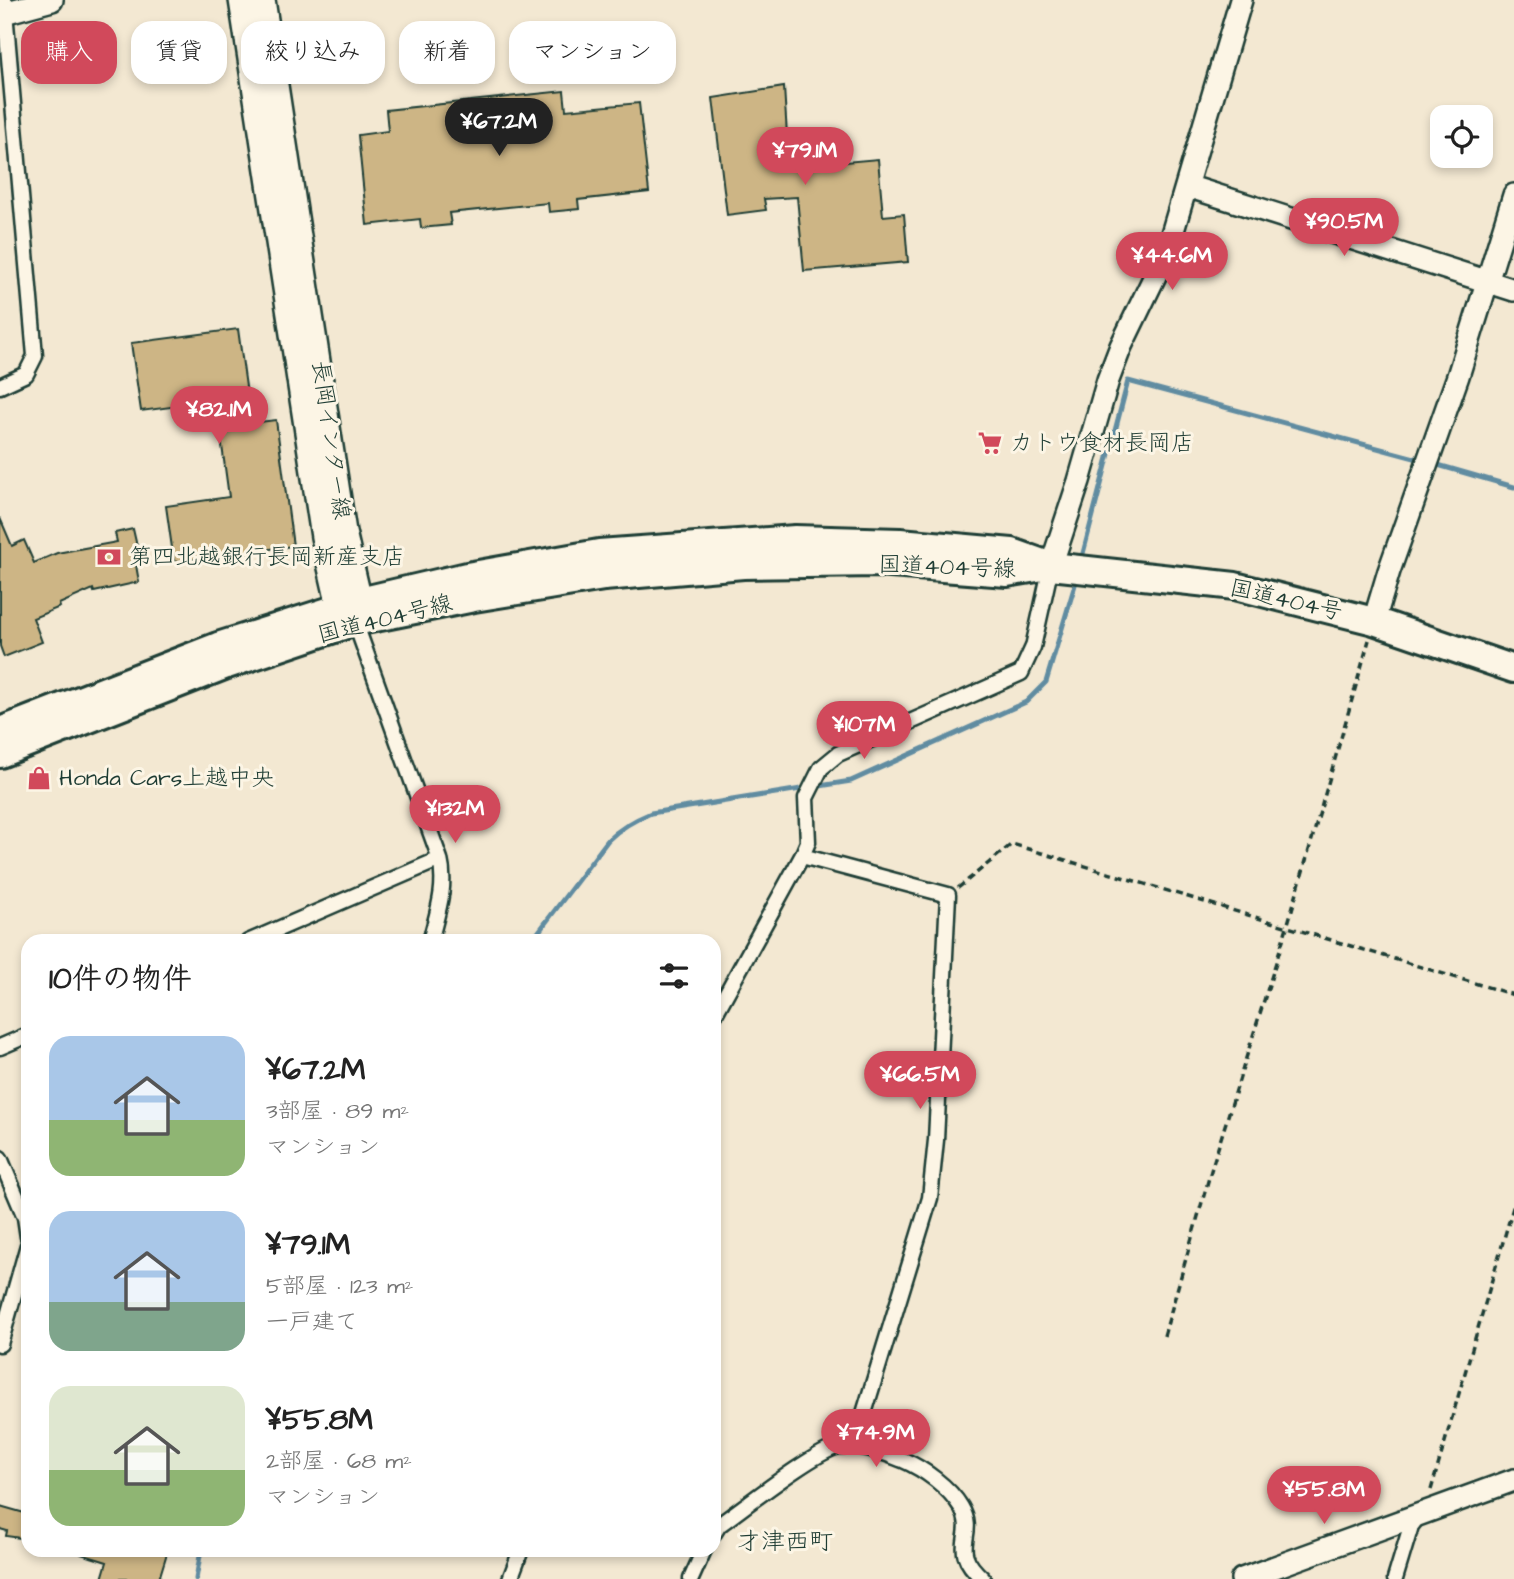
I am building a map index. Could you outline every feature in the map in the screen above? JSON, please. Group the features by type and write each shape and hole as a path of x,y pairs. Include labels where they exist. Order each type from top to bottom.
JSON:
{"highway":[{"name":"国道404号線","path":"0,731 218,646 467,576 599,553 795,538 900,542 1012,552 1051,566"},
{"name":"国道404号","path":"1051,566 1235,586 1374,621 1514,669"},
{"name":"国道404号線","path":"0,754 351,610"}],"main road":[{"name":"長岡インター線","path":"241,0 323,537 351,610"},
{"name":"長岡インター線","path":"263,0 344,532 351,610"}],"street":[{"path":"0,386 26,374 35,356 3,9 52,0"},
{"path":"721,1003 808,842 806,798 821,768 838,754 1021,673 1033,646 1051,566 1108,380 1121,346 1159,272 1241,0"},
{"path":"1187,186 1514,290"},
{"path":"1374,621 1389,570 1458,376 1514,194"},
{"path":"351,610 440,859 444,876 442,895 432,934"},
{"path":"802,856 948,895 936,1140 930,1198 854,1446"},
{"path":"267,934 440,859"},
{"path":"0,1047 21,1038"},
{"path":"0,1158 21,1208"},
{"path":"0,1344 21,1270"},
{"path":"721,1524 818,1456 838,1446 854,1446 884,1453 915,1466 932,1477 961,1507 966,1524 963,1552 967,1564 984,1579"},
{"path":"1242,1579 1514,1480"},
{"path":"1395,1579 1411,1526 1420,1514"},
{"path":"510,1579 518,1557"},
{"path":"691,1579 701,1557"}],"path":[{"path":"1164,1336 1212,1167 1287,927 1374,621"},
{"path":"948,895 1012,844 1514,995"},
{"path":"1420,1514 1431,1490 1514,1204"}],"building":[{"path":"784,87 789,167 878,159 883,216 904,214 908,262 804,271 797,197 764,199 766,210 727,215 713,98"},
{"path":"564,91 566,110 639,103 649,192 578,200 579,209 549,212 548,203 449,213 451,225 421,228 420,219 367,225 358,135 388,131 386,110"},
{"path":"238,329 251,423 276,420 293,546 174,562 166,506 229,497 216,401 141,411 131,343"},
{"path":"0,518 12,546 24,540 34,563 57,553 117,542 115,533 133,529 141,564 136,565 139,582 94,592 93,589 33,618 42,642 4,657 0,646"},
{"path":"0,1506 21,1512 21,1538 6,1536 7,1531 0,1529"},
{"path":"91,1557 166,1557 159,1579 102,1579 107,1562"}],"waterway":[{"path":"1081,561 1128,381 1422,460"},
{"path":"1431,463 1514,487"},
{"path":"537,934 608,840 639,818 651,813 851,781 1026,702 1046,682 1077,578"},
{"path":"196,1579 200,1557"}],"place":[{"name":"カトウ食材長岡店","path":"990,443"},
{"name":"第四北越銀行長岡新産支店","path":"109,557"},
{"name":"Honda Cars上越中央","path":"39,778"}],"district":[{"name":"才津西町","path":"785,1542"}]}
